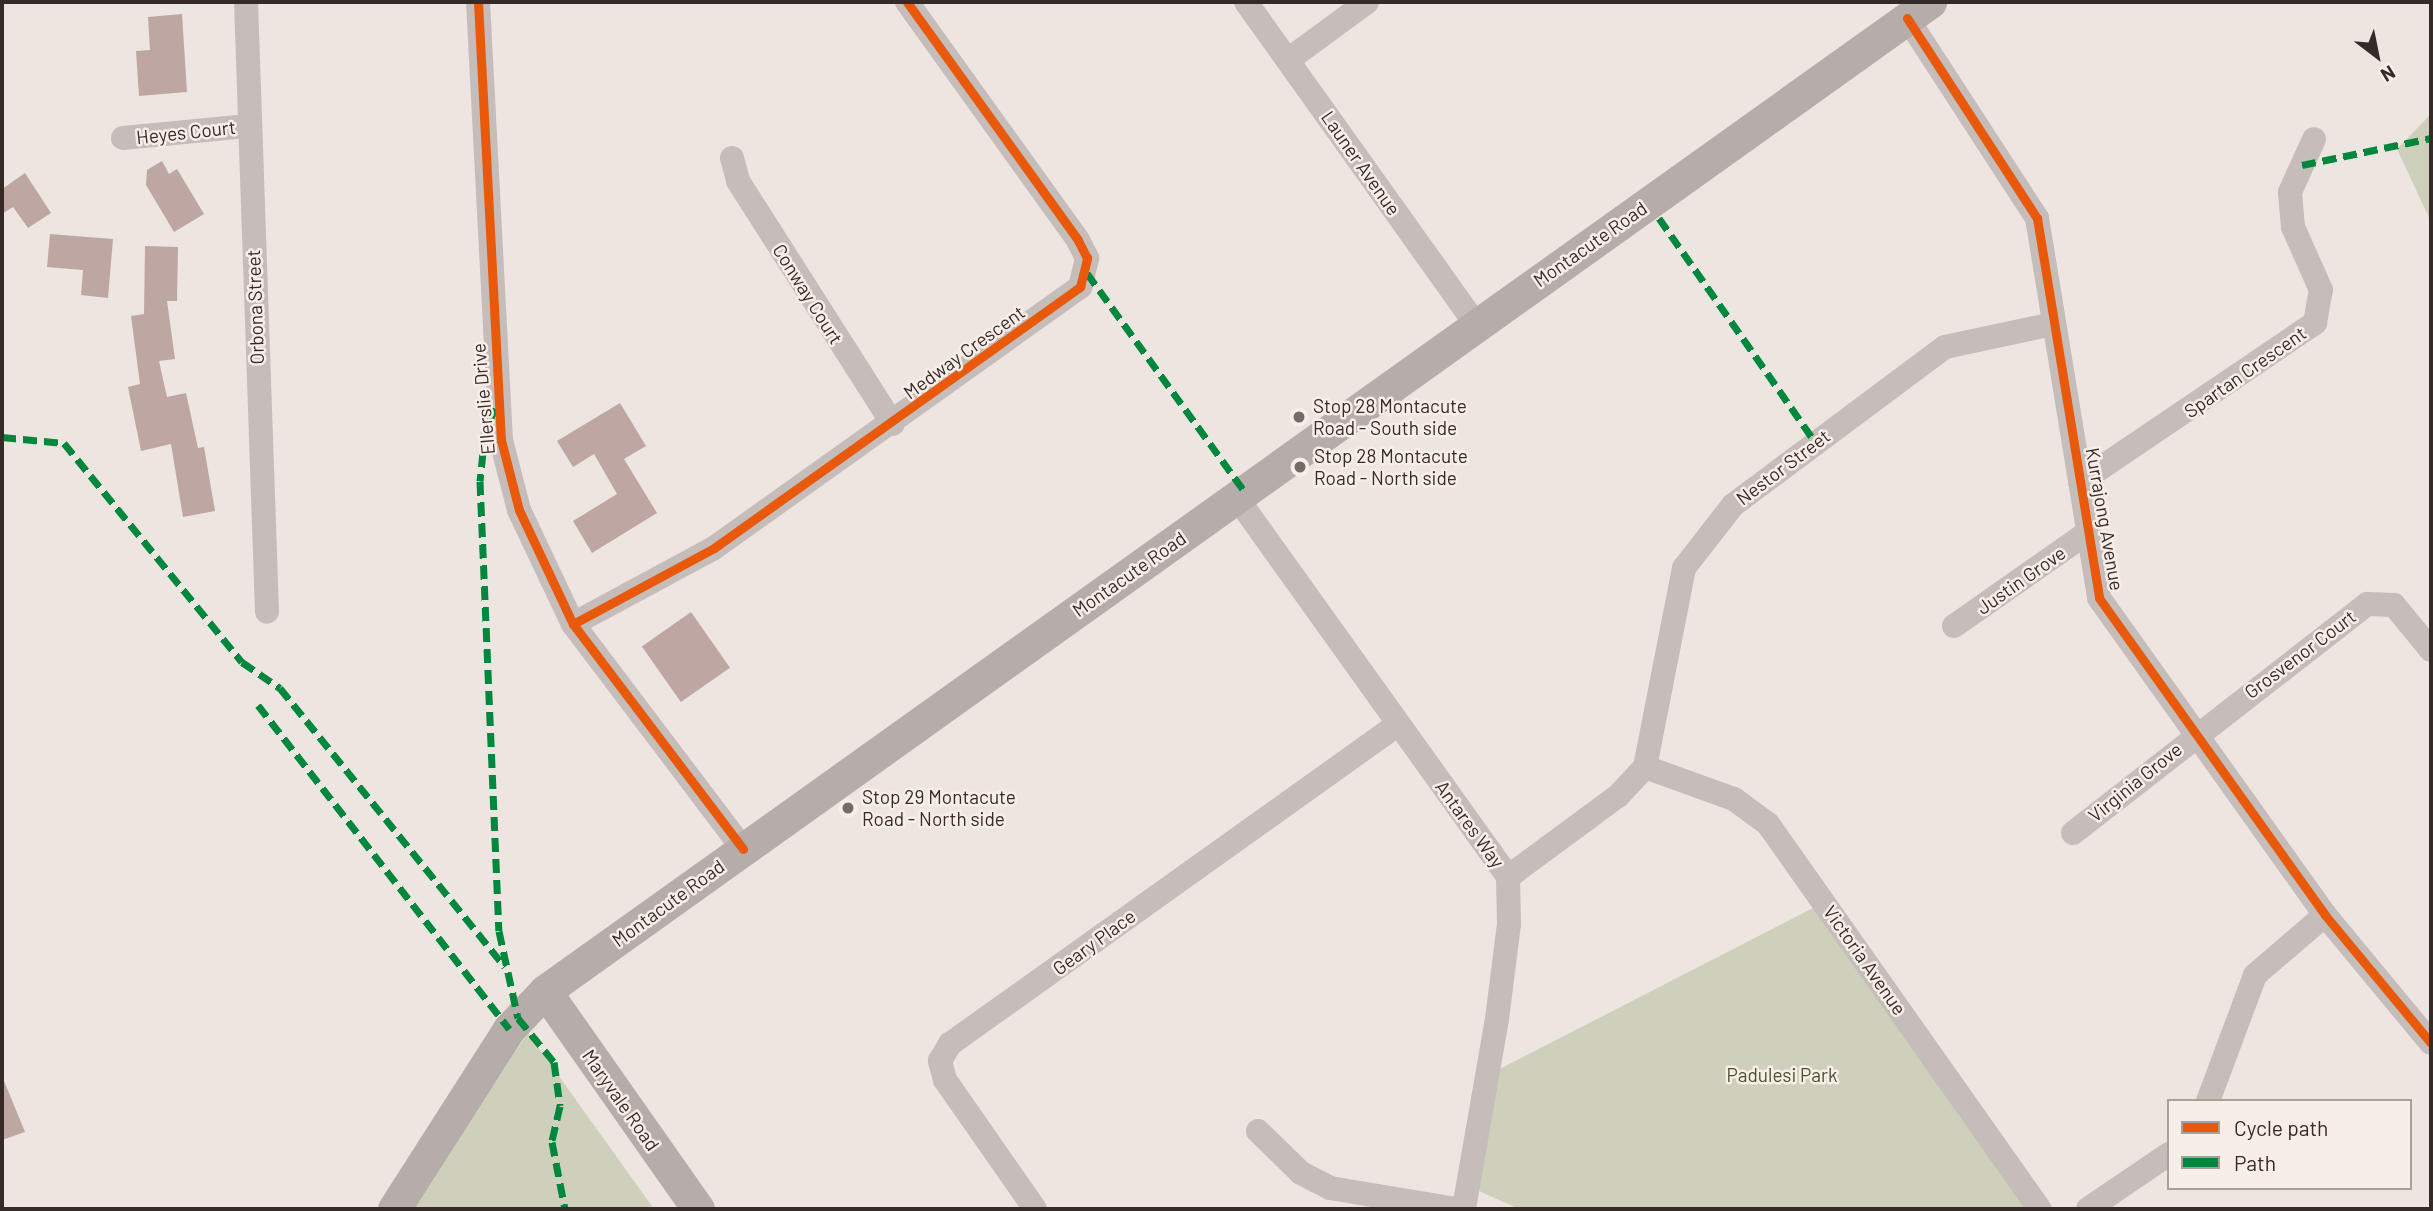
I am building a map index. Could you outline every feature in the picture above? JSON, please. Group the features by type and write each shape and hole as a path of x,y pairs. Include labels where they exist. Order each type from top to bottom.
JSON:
{"main road":[{"name":"Montacute Road","path":"394,1209 509,1029 545,991 1918,10"},
{"name":"Maryvale Road","path":"545,991 698,1209"}],"street":[{"name":"Orbona Street","path":"246,2 248,126 267,612"},
{"name":"Ellerslie Drive","path":"478,2 501,440 519,510 573,624 743,849"},
{"name":"Medway Crescent","path":"573,624 714,548 1068,299 1087,272 1079,240 906,2"},
{"name":"Launer Avenue","path":"1246,2 1476,324"},
{"path":"1288,60 1367,2"},
{"name":"Kurrajong Avenue","path":"1918,10 2028,198 2041,238 2099,598 2198,731 2325,915 2427,1029"},
{"name":"Heyes Court","path":"123,138 248,126"},
{"name":"Spartan Crescent","path":"2080,482 2315,323 2321,289 2299,244 2290,192 2314,139"},
{"name":"Conway Court","path":"732,158 738,181 893,424"},
{"name":"Nestor Street","path":"1645,767 1679,585 1692,552 1720,518 1945,346 2053,324"},
{"name":"Antares Way","path":"1237,498 1508,877 1501,992 1464,1209"},
{"name":"Justin Grove","path":"1954,626 2087,533"},
{"name":"Grosvenor Court","path":"2198,731 2367,604 2394,605 2431,650"},
{"name":"Geary Place","path":"1035,1209 945,1080 940,1061 950,1044 1397,725"},
{"name":"Virginia Grove","path":"2073,833 2198,731"},
{"path":"1508,877 1618,796 1645,767"},
{"name":"Victoria Avenue","path":"1645,767 1734,799 1768,824 2040,1209"},
{"path":"2209,1099 2255,975 2325,915"},
{"path":"1258,1131 1301,1173 1329,1188 1456,1209"},
{"path":"2088,1209 2167,1155"}],"green space":[{"path":"2431,114 2431,222 2397,149"},
{"name":"Padulesi Park","path":"1825,902 2040,1209 1519,1209 1468,1186 1486,1076"},
{"path":"528,1033 654,1209 412,1209"}],"building":[{"path":"182,14 187,92 139,96 136,51 150,50 148,17"},
{"path":"162,161 169,174 177,169 204,214 174,232 146,185 147,170"},
{"path":"25,173 51,213 28,228 13,207 2,214 2,189"},
{"path":"50,234 113,239 108,298 81,295 83,270 47,267"},
{"path":"145,246 178,247 177,301 167,301 175,359 159,361 167,397 186,393 198,448 204,447 215,511 183,517 171,444 141,451 128,387 140,384 131,316 144,314"},
{"path":"620,403 646,446 624,459 657,513 592,553 573,521 617,494 594,454 573,467 557,441"},
{"path":"691,612 730,668 681,702 642,646"},
{"path":"2,1076 25,1132 2,1140"}],"marked path":[{"path":"2302,165 2431,138"},
{"path":"1659,218 1815,442"},
{"path":"1087,273 1245,492"},
{"path":"495,408 485,432 480,481 499,931 518,1018 554,1062 560,1106 552,1142 565,1209"},
{"path":"2,437 64,443 242,662 280,688 505,967"},
{"path":"258,705 509,1029"}],"cycle path":[{"path":"478,2 501,440 519,510 573,624 743,849"},
{"path":"573,624 714,548 1080,287 1087,258 1078,240 907,2"},
{"path":"1907,18 2037,218 2099,598 2325,915 2431,1043"}],"place":[{"name":"Stop 28 Montacute Road - South side","path":"1299,417"},
{"name":"Stop 28 Montacute Road - North side","path":"1300,467"},
{"name":"Stop 29 Montacute Road - North side","path":"848,808"}]}
